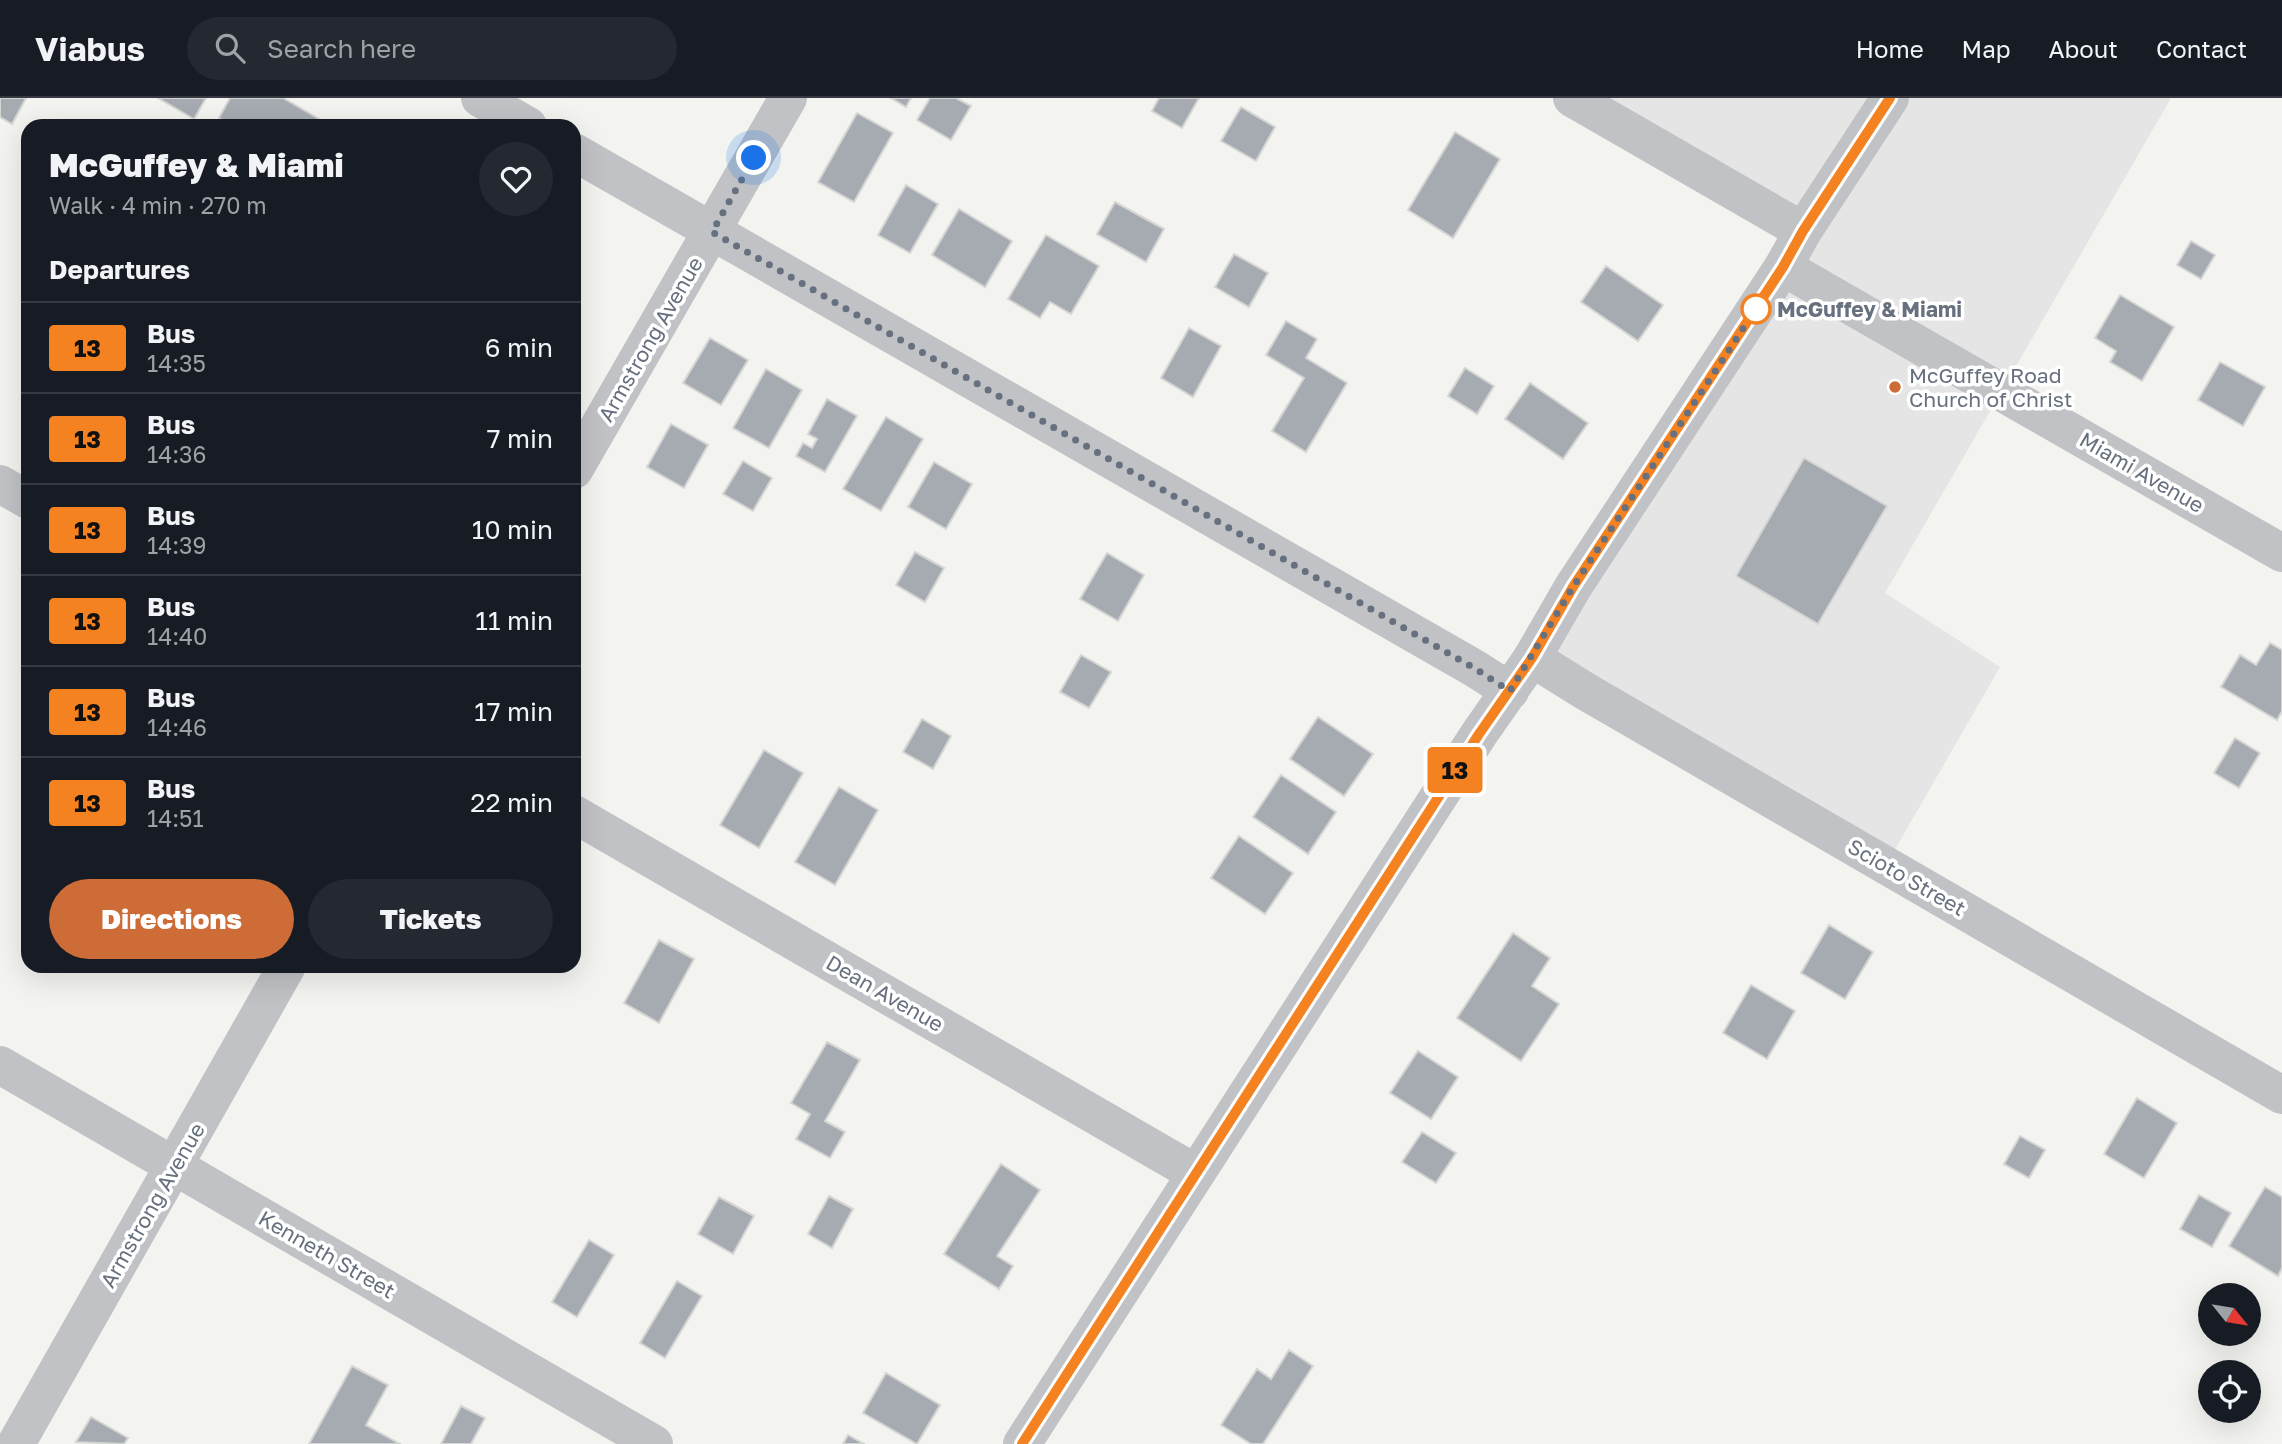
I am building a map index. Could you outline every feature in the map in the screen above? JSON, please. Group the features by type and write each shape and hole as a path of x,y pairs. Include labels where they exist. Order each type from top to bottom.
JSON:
{"street":[{"path":"480,98 516,119"},
{"name":"Armstrong Avenue","path":"581,458 788,98"},
{"path":"1572,98 1803,231"},
{"path":"1022,1444 1479,734 1532,658 1573,587 1783,267 1803,231 1890,98"},
{"path":"581,156 1510,691"},
{"name":"Miami Avenue","path":"1783,267 2282,552"},
{"path":"0,484 21,496"},
{"name":"Scioto Street","path":"1532,658 2282,1095"},
{"name":"Dean Avenue","path":"581,818 1195,1173"},
{"name":"Armstrong Avenue","path":"16,1444 283,973"},
{"name":"Kenneth Street","path":"0,1065 654,1444"}],"shaded area":[{"path":"1572,98 2171,98 1885,593 2000,667 1886,865 1532,658 1803,231"}],"building":[{"path":"0,98 26,98 12,124 0,117"},
{"path":"158,98 206,98 194,119"},
{"path":"230,98 283,98 319,119 221,119"},
{"path":"891,98 911,98 906,107"},
{"path":"930,98 956,98 971,106 951,140 917,120"},
{"path":"1159,98 1199,98 1182,128 1152,111"},
{"path":"1241,107 1275,127 1256,161 1221,141"},
{"path":"857,113 893,133 854,202 818,182"},
{"path":"1455,132 1500,159 1453,238 1408,210"},
{"path":"906,185 938,204 910,253 878,235"},
{"path":"1115,202 1164,229 1146,262 1097,234"},
{"path":"959,209 1012,241 985,287 932,255"},
{"path":"1046,235 1099,266 1071,314 1050,302 1040,318 1008,299"},
{"path":"2191,241 2215,255 2201,279 2177,265"},
{"path":"1234,254 1268,273 1249,307 1215,287"},
{"path":"1606,266 1663,305 1638,341 1581,302"},
{"path":"2120,295 2174,327 2142,381 2110,362 2116,351 2095,338"},
{"path":"1286,321 1317,339 1306,358 1347,383 1306,452 1272,431 1304,378 1266,355"},
{"path":"1189,328 1221,346 1193,397 1161,378"},
{"path":"710,338 748,360 721,405 683,383"},
{"path":"2220,362 2265,387 2243,426 2198,400"},
{"path":"1465,368 1494,386 1477,414 1448,396"},
{"path":"766,369 802,390 769,448 733,428"},
{"path":"1530,383 1588,423 1563,459 1505,419"},
{"path":"827,399 857,416 825,472 796,456 803,443 812,448 817,439 808,434"},
{"path":"886,417 923,439 881,511 843,489"},
{"path":"671,424 708,445 684,488 647,467"},
{"path":"1804,458 1887,506 1818,624 1736,576"},
{"path":"743,461 772,478 753,511 723,494"},
{"path":"934,462 972,484 946,529 908,507"},
{"path":"915,552 944,568 925,602 896,585"},
{"path":"1107,553 1144,575 1118,621 1080,599"},
{"path":"2270,643 2282,650 2282,711 2277,720 2221,687 2240,655 2256,665"},
{"path":"1081,655 1111,672 1089,708 1060,692"},
{"path":"1318,717 1373,754 1344,796 1290,759"},
{"path":"922,719 951,736 933,769 903,752"},
{"path":"2235,738 2260,753 2239,788 2214,773"},
{"path":"764,750 803,773 759,848 720,825"},
{"path":"1281,775 1336,812 1308,854 1253,817"},
{"path":"839,787 878,810 835,885 795,862"},
{"path":"1239,836 1293,873 1265,914 1211,878"},
{"path":"1829,925 1873,952 1845,999 1801,973"},
{"path":"1513,933 1550,958 1532,986 1559,1004 1521,1061 1457,1018"},
{"path":"659,940 694,959 659,1023 624,1003"},
{"path":"1751,985 1795,1011 1767,1059 1723,1033"},
{"path":"827,1042 860,1060 825,1121 845,1132 830,1158 796,1139 810,1114 791,1103"},
{"path":"1418,1051 1458,1077 1431,1119 1390,1093"},
{"path":"2137,1098 2177,1123 2144,1178 2104,1154"},
{"path":"1422,1132 1456,1153 1436,1183 1402,1162"},
{"path":"2020,1136 2045,1150 2029,1178 2004,1164"},
{"path":"1001,1164 1040,1190 997,1256 1013,1266 999,1289 944,1254"},
{"path":"2265,1187 2282,1197 2282,1268 2278,1276 2229,1246"},
{"path":"2199,1195 2231,1213 2212,1247 2180,1229"},
{"path":"829,1196 853,1209 832,1248 808,1234"},
{"path":"719,1197 754,1216 733,1254 698,1234"},
{"path":"589,1240 614,1255 577,1317 552,1302"},
{"path":"677,1281 702,1296 665,1358 640,1343"},
{"path":"1289,1350 1313,1366 1263,1444 1251,1444 1221,1425 1257,1369 1271,1379"},
{"path":"352,1366 388,1385 366,1425 400,1444 309,1444"},
{"path":"886,1373 940,1405 917,1444 863,1413"},
{"path":"461,1406 485,1418 471,1444 441,1444"},
{"path":"91,1417 128,1438 124,1444 76,1442"},
{"path":"848,1435 864,1444 843,1444"}],"bus line":[{"name":"13","path":"1022,1444 1479,734 1532,658 1573,587 1783,267 1803,231 1890,98"}],"place":[{"name":"McGuffey & Miami","path":"1756,309"},
{"name":"McGuffey Road Church of Christ","path":"1895,387"}],"route":[{"path":"754,158 712,232 1510,691 1573,587 1756,309"}]}
